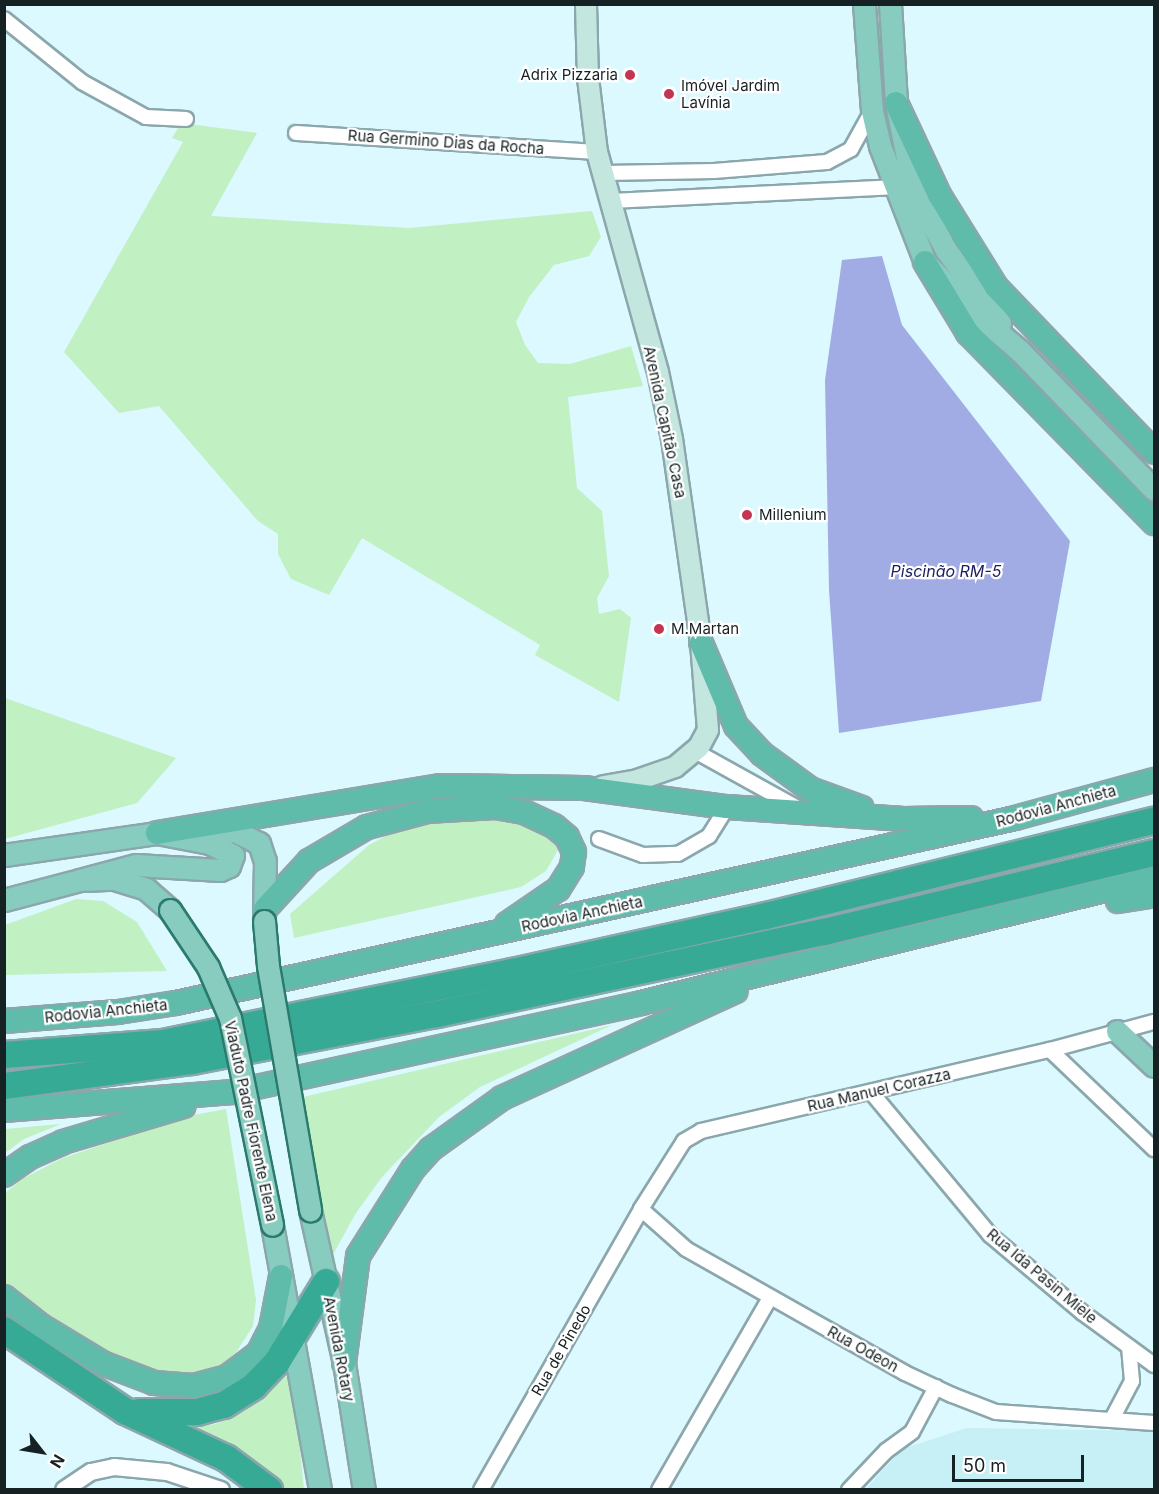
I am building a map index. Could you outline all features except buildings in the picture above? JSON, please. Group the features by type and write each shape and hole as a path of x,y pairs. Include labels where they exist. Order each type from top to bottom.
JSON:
{"highway":[{"path":"896,103 939,195 996,287 1155,452"},
{"path":"926,262 968,333 1155,523"},
{"path":"701,643 736,726 774,764 821,794 904,819"},
{"name":"Rodovia Anchieta","path":"4,1021 118,1012 176,1003 1015,818 1155,780"},
{"path":"157,833 441,786 584,788 727,807 904,819 1015,818"},
{"path":"264,915 309,861 378,822 444,809 514,809 561,831 573,847 574,861 566,879 549,898 487,934"},
{"path":"4,1055 163,1043 513,972 766,916 1155,821"},
{"path":"4,1086 192,1061 437,1014 824,932 1155,853"},
{"path":"4,1175 30,1156 63,1143 224,1093 641,1003 1155,878"},
{"path":"1024,910 1086,907 1155,895"},
{"path":"344,1362 358,1256 388,1205 431,1149 502,1098 787,968"},
{"path":"4,1110 224,1093"},
{"path":"4,1298 32,1320 102,1363 154,1383 194,1386 228,1377 258,1354 271,1328 281,1276"},
{"path":"125,1411 197,1412 224,1406 254,1386 277,1362 326,1282"},
{"path":"4,1330 125,1411 226,1458 269,1490"}],"main road":[{"name":"Avenida Capitão Casa","path":"586,4 588,78 597,152 605,173 672,439 701,643 708,730 688,757"},
{"path":"864,4 872,111 893,187 926,262 964,303 1021,353 1155,490"},
{"path":"890,4 896,103 909,174 918,202 946,250 1021,353"},
{"path":"584,788 618,785 688,757"},
{"path":"187,838 235,831 259,843 265,861 264,915"},
{"path":"4,855 157,833 187,838 227,850 233,855 232,861 220,870 136,865 4,900"},
{"name":"Viaduto Padre Fiorente Elena","path":"80,880 114,879 133,884 152,893 170,910 208,967 230,1018 281,1276"},
{"name":"Avenida Rotary","path":"264,915 268,966 310,1210 344,1362 364,1490"},
{"path":"1117,1031 1155,1066"},
{"path":"281,1276 294,1332 320,1490"}],"street":[{"path":"4,20 82,82 146,117 186,119"},
{"path":"605,173 809,166 842,156 851,148 872,111"},
{"name":"Rua Germino Dias da Rocha","path":"296,133 597,152"},
{"path":"611,201 893,187"},
{"path":"688,757 808,813"},
{"path":"599,839 643,855 678,854 709,836 727,807"},
{"name":"Rua Manuel Corazza","path":"641,1209 671,1158 684,1141 701,1131 1050,1050 1155,1022"},
{"path":"1050,1050 1155,1149"},
{"name":"Rua Ida Pasin Miele","path":"871,1092 990,1235 1129,1347 1155,1365"},
{"name":"Rua Odeon","path":"641,1209 686,1249 770,1298 936,1387 996,1412 1061,1419 1112,1419 1155,1423"},
{"name":"Rua de Pinedo","path":"482,1490 641,1209"},
{"path":"659,1490 770,1298"},
{"path":"1112,1419 1132,1382 1129,1347"},
{"path":"849,1490 886,1451 912,1432 936,1387"},
{"path":"64,1490 91,1472 114,1467 167,1472 221,1490"}],"shaded area":[{"path":"967,1428 1154,1431 1154,1489 866,1489 902,1449"}],"green space":[{"path":"181,123 257,133 211,216 409,228 592,211 601,237 589,256 554,265 529,297 516,322 525,345 538,363 570,364 631,346 643,386 568,397 577,488 602,511 609,576 597,598 599,614 620,609 631,618 619,702 535,655 540,645 362,538 329,595 291,579 278,554 278,534 258,521 159,406 119,413 64,352 183,142 172,138"},
{"path":"5,698 176,758 137,803 5,839"},
{"path":"497,812 554,834 559,848 546,871 521,887 294,938 290,914 369,845 413,821"},
{"path":"76,899 103,901 137,922 167,971 5,975 5,925"},
{"path":"612,1025 480,1087 439,1117 382,1177 356,1213 330,1260 303,1097"},
{"path":"226,1109 256,1300 253,1326 237,1351 222,1365 199,1377 163,1380 108,1361 5,1290 4,1194 22,1179 63,1158 188,1116"},
{"path":"61,1124 24,1139 5,1153 5,1129"},
{"path":"292,1372 304,1489 285,1489 250,1460 182,1428 216,1424 245,1411"}],"water":[{"name":"Piscinão RM-5","path":"882,256 902,325 1070,541 1041,701 839,733 829,590 825,380 842,260"}],"place":[{"name":"Adrix Pizzaria","path":"630,75"},
{"name":"Imóvel Jardim Lavínia","path":"669,94"},
{"name":"Millenium","path":"747,515"},
{"name":"M.Martan","path":"659,629"}]}
